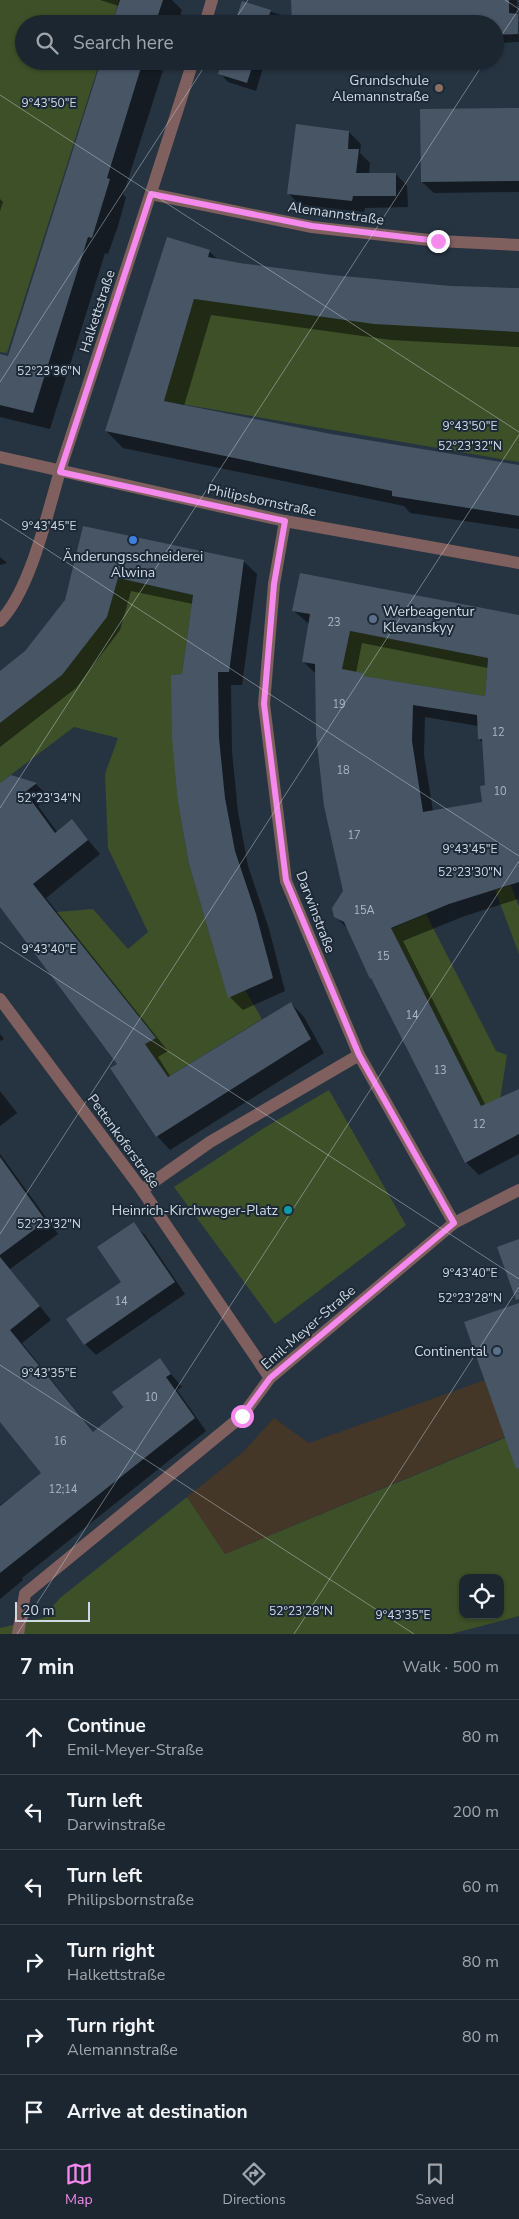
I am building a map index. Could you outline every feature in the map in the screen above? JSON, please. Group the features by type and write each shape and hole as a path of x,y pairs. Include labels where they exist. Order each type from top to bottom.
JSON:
{"street":[{"path":"208,15 212,0"},
{"name":"Halkettstraße","path":"0,621 24,583 39,542 190,70"},
{"name":"Alemannstraße","path":"151,194 312,226 438,241 519,244"},
{"name":"Philipsbornstraße","path":"0,457 285,521 519,563"},
{"name":"Darwinstraße","path":"285,521 274,584 264,704 286,880 359,1055 454,1223"},
{"name":"Pettenkoferstraße","path":"0,999 142,1190 270,1378"},
{"path":"142,1190 210,1142 359,1055"},
{"name":"Emil-Meyer-Straße","path":"18,1634 25,1594 242,1416 270,1378 454,1223 519,1190"}],"shaded area":[{"path":"485,1380 505,1437 225,1554 187,1497 243,1452 274,1418 309,1443"}],"green space":[{"path":"0,0 119,0 115,15 15,15 15,70 97,70 7,353 0,352"},
{"path":"194,299 519,332 519,462 164,401"},
{"path":"118,578 193,595 182,674 172,675 178,803 189,864 228,997 245,990 262,1019 168,1077 145,1044 155,1037 56,912 93,909 128,949 148,932 108,848 105,774 118,738 74,727 0,783 0,723 62,675 107,617"},
{"path":"344,630 488,657 485,696 393,681 392,740 342,669 347,643"},
{"path":"511,885 519,907 519,954 495,890"},
{"path":"426,914 496,1051 507,1055 500,1100 484,1113 391,929"},
{"path":"329,1090 406,1225 275,1324 174,1187 264,1128"},
{"path":"519,1432 519,1616 451,1634 0,1634 0,1628 43,1618 60,1598 187,1497 225,1554"}],"building":[{"path":"120,0 163,0 158,15 115,15"},
{"path":"291,0 509,0 509,13 518,14 518,34 504,35 504,15 292,15"},
{"path":"242,1 271,10 269,15 237,15"},
{"path":"98,70 140,70 107,178 110,179 92,238 88,237 33,413 0,405 0,354 8,356"},
{"path":"219,70 251,70 247,83 218,74"},
{"path":"519,108 519,181 421,182 420,109"},
{"path":"296,124 349,131 348,149 359,149 356,173 396,173 396,196 353,196 352,201 287,194"},
{"path":"167,237 210,250 208,257 240,263 332,275 451,286 519,288 519,332 374,324 194,299 164,401 331,434 519,465 519,516 392,496 392,491 105,431"},
{"path":"83,526 244,560 229,672 218,672 219,738 225,798 235,851 256,914 273,978 228,998 189,864 178,803 172,738 171,675 182,674 193,595 118,578 107,617 62,675 0,723 0,671 25,651 65,600"},
{"path":"300,573 519,615 519,882 449,904 391,928 481,1106 519,1089 519,1134 465,1163 370,979 344,922 334,917 332,908 343,891 324,806 316,735 315,664 302,662 310,614 292,611","holes":["350,631 488,658 485,696 363,676 363,673 342,669","413,705 477,715 478,739 482,739 485,785 480,786 482,802 423,812 412,741"]},
{"path":"11,775 37,783 25,792 55,833 72,819 88,840 33,884 156,1038 145,1044 168,1077 291,1002 311,1039 156,1137 110,1068 117,1064 0,907 0,783"},
{"path":"0,1157 46,1221 0,1255"},
{"path":"134,1222 175,1282 84,1345 66,1319 121,1282 97,1247"},
{"path":"519,1239 519,1299 516,1300 497,1247"},
{"path":"0,1257 40,1306 10,1330 93,1432 126,1405 123,1407 112,1392 160,1358 171,1374 166,1377 195,1418 0,1573 0,1506 41,1473 0,1422"},
{"name":"Continental","path":"519,1303 519,1468 516,1469 464,1322"}],"place":[{"name":"Grundschule Alemannstraße","path":"439,88"},
{"name":"Änderungsschneiderei Alwina","path":"133,540"},
{"name":"Werbeagentur Klevanskyy","path":"373,619"},
{"name":"Heinrich-Kirchweger-Platz","path":"288,1210"},
{"name":"Continental","path":"497,1351"}],"route":[{"path":"242,1416 270,1378 454,1223 359,1055 286,880 264,704 274,584 285,521 60,472 151,194 312,226 438,241"}]}
